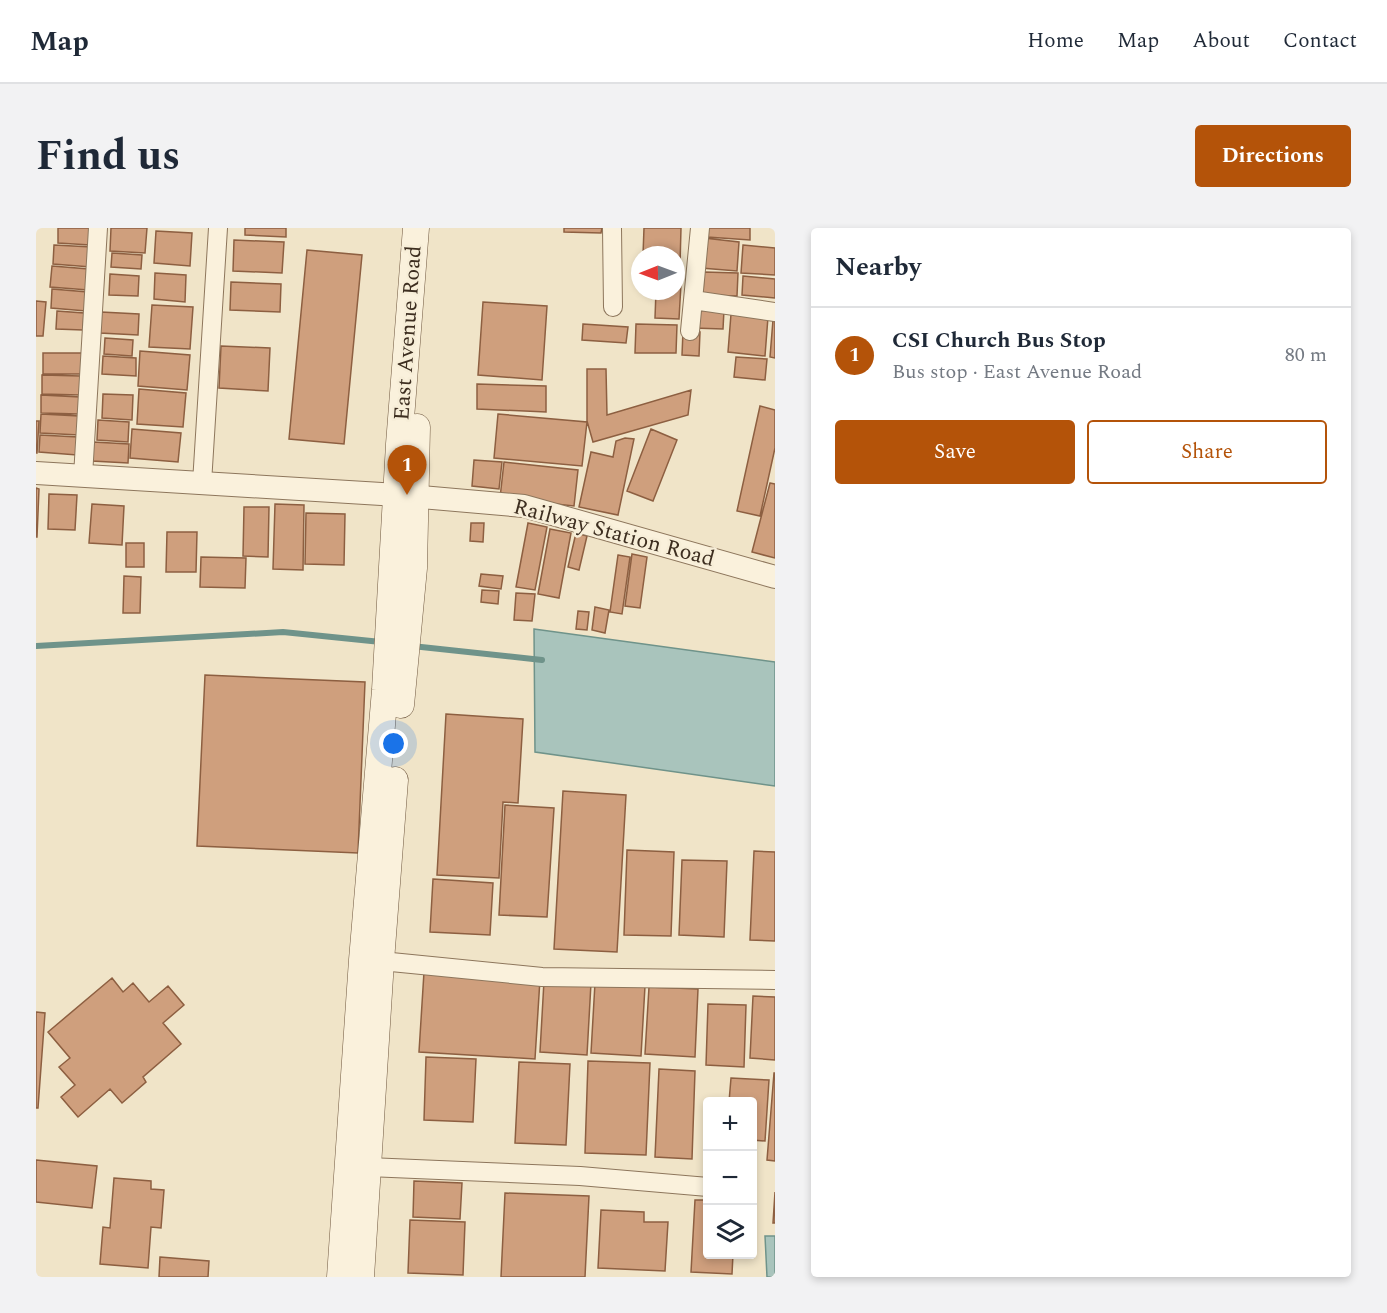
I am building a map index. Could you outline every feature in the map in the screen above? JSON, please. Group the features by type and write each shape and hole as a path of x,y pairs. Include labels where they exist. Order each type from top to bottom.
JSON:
{"main road":[{"name":"East Avenue Road","path":"407,495 399,444 416,228"},
{"name":"East Avenue Road","path":"393,691 407,495 416,435 432,228"},
{"path":"361,1277 381,962 393,691"},
{"path":"340,1277 362,960 393,691"}],"street":[{"path":"83,476 98,228"},
{"path":"202,483 218,228"},
{"path":"612,228 613,307"},
{"path":"690,331 700,228"},
{"path":"693,300 775,312"},
{"name":"Railway Station Road","path":"36,473 407,495 524,506 775,577"},
{"path":"381,962 542,977 775,980"},
{"path":"368,1167 580,1176 703,1187"}],"water":[{"path":"534,629 775,662 775,786 535,752"},
{"path":"765,1236 775,1236 775,1277 767,1277"}],"building":[{"path":"58,228 91,228 90,245 58,243"},
{"path":"111,228 147,228 145,253 110,251"},
{"path":"245,228 286,228 286,237 245,235"},
{"path":"564,228 602,228 601,233 564,232"},
{"path":"644,228 681,228 681,246 643,246"},
{"path":"707,228 750,228 750,240 707,237"},
{"path":"156,231 192,233 190,266 154,263"},
{"path":"704,238 739,242 737,271 701,268"},
{"path":"234,240 284,242 282,273 233,271"},
{"path":"54,245 92,247 91,267 53,264"},
{"path":"743,245 775,248 775,275 741,273"},
{"path":"307,250 362,255 344,444 289,439"},
{"path":"112,253 142,255 141,269 111,267"},
{"path":"52,266 89,269 88,290 50,287"},
{"path":"704,272 738,273 737,296 703,295"},
{"path":"155,273 186,275 185,302 154,299"},
{"path":"110,274 139,276 138,296 109,295"},
{"path":"743,276 775,279 775,298 742,295"},
{"path":"231,282 281,284 280,312 230,310"},
{"path":"52,289 88,292 86,311 51,308"},
{"path":"656,300 680,300 679,319 655,318"},
{"path":"36,301 46,302 43,336 36,336"},
{"path":"483,302 547,306 542,380 478,375"},
{"path":"152,305 193,307 190,349 149,347"},
{"path":"694,310 724,310 723,329 693,328"},
{"path":"57,311 84,313 83,330 56,329"},
{"path":"101,312 139,314 138,335 100,333"},
{"path":"731,314 768,317 765,356 728,352"},
{"path":"773,320 775,320 775,358 770,357"},
{"path":"583,324 628,327 626,343 582,340"},
{"path":"636,324 677,325 676,353 635,353"},
{"path":"683,331 700,332 699,356 682,355"},
{"path":"105,338 133,340 132,356 104,354"},
{"path":"221,346 270,348 268,391 219,388"},
{"path":"140,351 190,355 187,390 138,386"},
{"path":"43,353 82,353 82,374 43,374"},
{"path":"103,356 136,358 136,376 102,374"},
{"path":"736,357 767,359 765,380 734,377"},
{"path":"587,369 606,369 607,415 691,390 688,415 593,442 587,421"},
{"path":"42,375 81,376 80,395 42,394"},
{"path":"477,384 546,386 546,412 477,409"},
{"path":"139,389 186,393 183,427 137,424"},
{"path":"103,394 133,395 132,420 102,418"},
{"path":"41,395 80,397 79,414 41,413"},
{"path":"760,406 775,410 775,448 760,516 737,511"},
{"path":"41,414 79,416 79,435 40,433"},
{"path":"498,414 587,422 582,466 494,458"},
{"path":"98,420 129,422 128,442 97,440"},
{"path":"36,421 39,421 37,453 36,453"},
{"path":"132,429 181,433 178,462 130,458"},
{"path":"651,429 677,440 653,501 627,491"},
{"path":"40,435 78,437 77,455 39,452"},
{"path":"625,438 634,439 618,515 579,507 591,452 613,457 616,441"},
{"path":"93,442 129,444 128,463 92,461"},
{"path":"474,460 502,462 499,489 472,486"},
{"path":"504,462 578,470 574,506 500,498"},
{"path":"770,483 775,484 775,558 752,552"},
{"path":"36,488 39,489 37,537 36,537"},
{"path":"49,494 77,495 75,530 48,529"},
{"path":"92,504 124,506 122,545 89,543"},
{"path":"275,504 304,505 303,570 273,569"},
{"path":"244,507 269,507 268,557 243,556"},
{"path":"306,513 345,514 344,565 305,564"},
{"path":"471,523 484,523 483,542 470,541"},
{"path":"528,523 547,527 535,590 516,587"},
{"path":"550,529 571,533 559,598 538,594"},
{"path":"167,532 197,532 196,572 166,572"},
{"path":"576,533 587,536 579,570 568,567"},
{"path":"126,543 144,543 144,567 126,567"},
{"path":"632,554 647,557 640,608 625,606"},
{"path":"618,555 630,557 622,614 610,612"},
{"path":"201,557 246,558 245,588 200,587"},
{"path":"481,574 503,576 501,589 479,586"},
{"path":"124,576 141,577 140,613 123,613"},
{"path":"482,590 499,591 498,604 481,602"},
{"path":"516,593 535,594 532,621 514,620"},
{"path":"595,607 609,610 605,633 592,630"},
{"path":"578,611 589,612 587,630 576,629"},
{"path":"205,675 365,682 358,853 197,846"},
{"path":"446,714 523,719 518,803 503,802 499,878 437,875"},
{"path":"563,791 626,795 617,952 554,949"},
{"path":"505,805 554,808 547,917 499,915"},
{"path":"627,850 674,852 671,936 624,935"},
{"path":"754,851 775,852 775,941 750,940"},
{"path":"682,860 727,861 724,937 679,935"},
{"path":"433,879 493,883 490,935 430,932"},
{"path":"424,972 540,979 535,1059 419,1052"},
{"path":"112,978 123,992 133,983 149,1002 168,986 184,1005 163,1023 181,1044 143,1077 146,1082 122,1103 110,1089 78,1117 61,1097 75,1085 59,1067 70,1058 48,1032"},
{"path":"544,981 591,983 587,1055 540,1052"},
{"path":"595,983 645,986 641,1056 591,1053"},
{"path":"649,987 698,989 695,1057 645,1054"},
{"path":"753,996 775,997 775,1060 750,1058"},
{"path":"708,1004 746,1005 744,1067 706,1065"},
{"path":"36,1012 45,1013 38,1108 36,1108"},
{"path":"426,1057 476,1059 473,1122 424,1120"},
{"path":"588,1061 650,1063 646,1155 585,1153"},
{"path":"519,1062 570,1064 566,1145 515,1143"},
{"path":"659,1069 695,1071 692,1159 655,1157"},
{"path":"775,1073 775,1161 767,1160"},
{"path":"731,1078 769,1080 765,1141 757,1140 757,1097 729,1097"},
{"path":"36,1160 97,1166 92,1208 36,1202"},
{"path":"114,1178 151,1181 151,1189 164,1190 161,1228 151,1227 148,1268 100,1264 103,1227 110,1228"},
{"path":"414,1181 462,1183 460,1219 413,1217"},
{"path":"775,1192 775,1223 773,1223"},
{"path":"505,1193 589,1196 585,1277 501,1277"},
{"path":"695,1200 703,1200 703,1259 733,1259 732,1274 691,1272"},
{"path":"601,1210 644,1212 644,1222 668,1222 665,1271 598,1268"},
{"path":"410,1220 465,1222 463,1275 408,1273"},
{"path":"160,1257 209,1261 208,1277 159,1277"}],"waterway":[{"path":"36,646 283,632 381,642"},
{"path":"412,646 542,660"}],"place":[{"name":"CSI Church Bus Stop","path":"407,495"}]}
